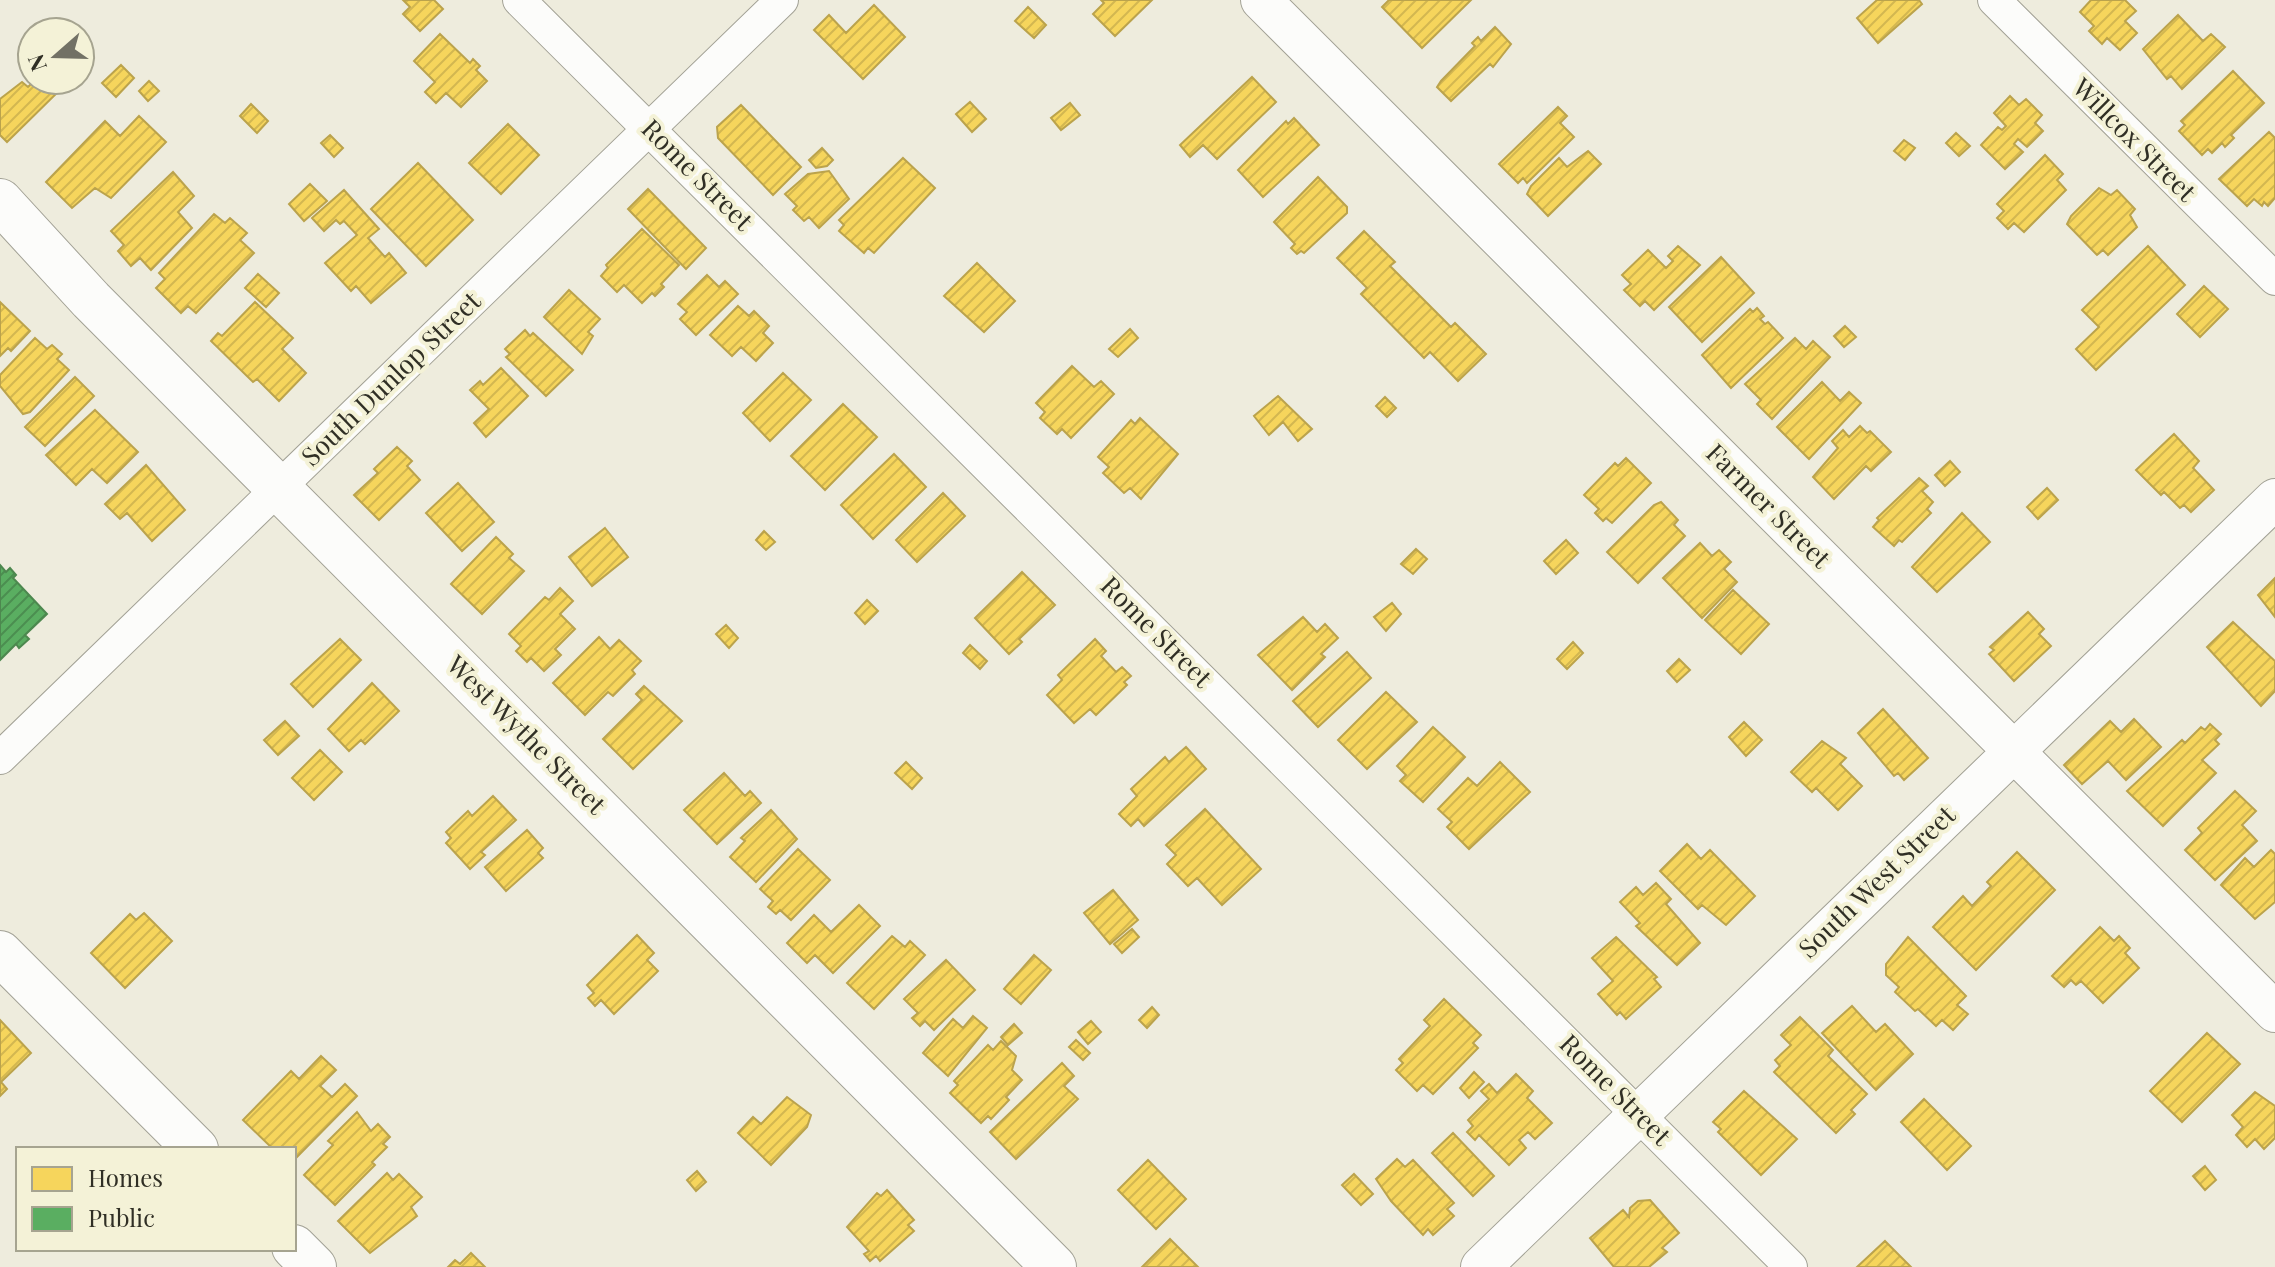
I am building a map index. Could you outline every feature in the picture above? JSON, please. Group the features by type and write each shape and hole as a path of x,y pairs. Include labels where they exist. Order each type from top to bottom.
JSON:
{"main road":[{"name":"West Wythe Street","path":"0,201 91,300 1054,1267"},
{"path":"0,953 194,1147"},
{"path":"296,1249 314,1267"}],"street":[{"name":"Rome Street","path":"519,0 1791,1267"},
{"name":"South Dunlop Street","path":"0,758 782,0"},
{"name":"Farmer Street","path":"1261,0 2275,1012"},
{"name":"Willcox Street","path":"1994,0 2275,279"},
{"name":"South West Street","path":"1481,1267 2275,499"}],"building: Homes":[{"path":"403,0 434,0 443,9 420,31 403,14 410,7"},
{"path":"1101,0 1152,0 1115,36 1093,14 1104,3"},
{"path":"1389,0 1471,0 1422,48 1382,7"},
{"path":"1877,0 1919,0 1922,4 1878,43 1857,18"},
{"path":"2091,0 2125,0 2136,11 2125,21 2137,33 2120,50 2107,38 2102,44 2089,31 2094,26 2080,12"},
{"path":"874,5 905,37 863,79 814,30 829,15 846,33"},
{"path":"1028,7 1046,25 1034,38 1015,21"},
{"path":"2178,15 2203,41 2211,34 2225,47 2182,89 2171,76 2167,79 2143,49"},
{"path":"1495,27 1511,44 1493,67 1490,64 1451,101 1437,87 1475,46 1472,43 1478,37 1481,41"},
{"path":"440,34 470,63 473,59 480,66 476,70 487,81 461,107 446,93 436,103 425,92 435,82 414,61"},
{"path":"121,65 134,78 116,97 102,83"},
{"path":"2233,71 2264,103 2231,135 2234,138 2225,147 2222,143 2212,153 2208,149 2202,155 2179,131 2185,125 2181,121"},
{"path":"1252,77 1276,102 1217,159 1203,145 1190,157 1180,145"},
{"path":"149,81 159,91 148,101 139,91"},
{"path":"16,87 16,96 54,96 7,142 0,135 0,99"},
{"path":"2010,96 2019,105 2026,99 2042,115 2035,123 2043,131 2027,147 2018,139 2014,144 2023,152 2005,169 1981,145 1998,127 2002,130 2006,126 1994,113"},
{"path":"970,102 986,119 972,132 956,114"},
{"path":"1070,103 1080,115 1061,130 1051,118"},
{"path":"251,104 268,121 257,133 240,116"},
{"path":"741,105 801,167 773,195 718,138 717,127"},
{"path":"1558,107 1567,116 1560,123 1574,137 1527,183 1523,178 1518,183 1499,164"},
{"path":"139,116 166,142 111,198 95,188 72,208 46,182 105,121 120,136"},
{"path":"1294,118 1319,145 1263,197 1238,170 1286,121 1288,124"},
{"path":"508,124 539,155 501,194 469,163"},
{"path":"2269,132 2275,138 2275,198 2268,206 2264,202 2262,206 2254,199 2247,206 2219,179"},
{"path":"1956,133 1970,146 1959,156 1946,143"},
{"path":"330,135 343,148 334,157 321,143"},
{"path":"1904,140 1915,148 1905,160 1894,151"},
{"path":"822,148 833,160 827,166 816,168 809,160"},
{"path":"1588,151 1601,164 1548,216 1527,194 1531,186 1559,158 1567,167"},
{"path":"2045,155 2063,174 2057,180 2066,190 2024,232 2014,223 2008,229 1997,218 2004,211 1997,204"},
{"path":"903,158 935,188 874,253 868,248 864,253 839,231 844,225 839,220"},
{"path":"418,163 473,220 426,266 371,209"},
{"path":"829,171 849,199 819,228 809,217 804,221 793,210 797,206 785,194 808,174"},
{"path":"173,172 194,196 178,212 192,228 151,270 140,258 131,266 118,251 124,245 111,231"},
{"path":"1318,177 1347,207 1347,213 1304,253 1301,251 1297,254 1291,248 1295,244 1274,222"},
{"path":"310,184 327,201 304,221 289,204"},
{"path":"2099,188 2111,195 2117,190 2135,209 2130,215 2137,227 2108,255 2103,250 2097,255 2067,224"},
{"path":"648,189 706,248 686,269 628,209"},
{"path":"344,190 379,229 368,238 385,257 389,253 406,273 371,303 356,286 351,291 325,263 357,235 344,221 340,224 336,220 324,231 312,218"},
{"path":"214,214 225,223 230,218 247,233 240,240 254,253 196,313 188,306 181,313 156,288 165,279 159,273"},
{"path":"642,229 679,265 661,284 664,287 642,303 624,285 617,292 601,276 608,268 606,265"},
{"path":"1364,231 1395,262 1390,266 1451,327 1455,323 1486,354 1458,381 1430,352 1424,358 1361,294 1367,288 1337,258"},
{"path":"1678,246 1700,265 1654,310 1645,301 1640,306 1624,290 1631,284 1622,275 1648,250 1666,268 1673,261 1668,256"},
{"path":"2148,246 2185,285 2096,370 2076,349 2099,327 2082,310"},
{"path":"1721,257 1754,293 1702,342 1669,307"},
{"path":"977,263 1015,301 984,332 944,296"},
{"path":"258,274 279,293 266,307 245,288"},
{"path":"707,275 719,287 725,281 738,294 696,335 680,319 687,312 678,304"},
{"path":"2204,286 2228,309 2200,337 2177,314"},
{"path":"569,290 600,319 588,332 593,336 582,354 544,317"},
{"path":"0,302 30,331 11,351 8,348 0,356"},
{"path":"255,302 293,338 282,349 306,373 279,401 257,379 253,382 211,341 218,333 222,336"},
{"path":"738,306 749,316 754,311 769,326 763,333 773,343 756,361 741,347 732,356 710,335"},
{"path":"1757,308 1764,316 1760,319 1765,324 1768,322 1783,338 1731,388 1702,355 1750,309 1753,312"},
{"path":"1845,326 1856,337 1844,347 1834,336"},
{"path":"1130,329 1138,338 1118,357 1109,349"},
{"path":"525,330 530,336 533,333 573,370 546,396 506,357 510,354 505,349"},
{"path":"35,338 47,349 52,345 62,354 57,359 69,370 30,412 23,414 0,386 0,375"},
{"path":"1795,338 1806,349 1813,341 1830,357 1772,419 1757,404 1761,400 1745,384"},
{"path":"1072,366 1094,387 1101,381 1114,394 1071,438 1062,429 1057,434 1040,418 1045,412 1036,403"},
{"path":"501,368 528,396 486,437 474,423 489,409 470,390 480,381 483,385"},
{"path":"783,373 811,400 770,441 743,413"},
{"path":"75,377 94,396 45,446 25,427"},
{"path":"1822,382 1840,401 1849,392 1861,403 1809,459 1777,427"},
{"path":"1278,396 1312,429 1298,441 1283,422 1269,435 1254,416"},
{"path":"1385,397 1396,408 1387,417 1376,406"},
{"path":"843,404 877,437 825,490 791,456"},
{"path":"95,410 138,452 107,483 92,469 76,485 46,455"},
{"path":"1140,418 1178,454 1141,499 1130,488 1124,493 1103,473 1109,467 1098,457 1131,420 1135,424"},
{"path":"1860,426 1867,433 1870,431 1891,452 1871,471 1866,466 1834,499 1813,477 1838,448 1832,441 1843,430 1849,437"},
{"path":"2174,434 2199,461 2193,468 2214,490 2191,512 2184,505 2180,508 2164,492 2161,495 2136,470"},
{"path":"397,447 412,461 407,466 420,480 379,520 354,495 378,473 374,469"},
{"path":"894,454 926,487 873,539 841,505"},
{"path":"1626,458 1651,483 1612,523 1606,518 1603,521 1595,513 1599,509 1584,495 1615,463 1618,466"},
{"path":"1950,461 1960,472 1945,486 1935,475"},
{"path":"146,465 185,510 152,541 127,513 120,519 105,504"},
{"path":"1919,478 1928,486 1922,491 1933,502 1927,509 1931,513 1894,546 1873,527 1879,520 1877,518"},
{"path":"458,483 494,522 462,551 426,513"},
{"path":"2047,488 2058,500 2038,519 2027,507"},
{"path":"943,493 965,516 917,562 896,540"},
{"path":"1661,502 1678,520 1674,525 1685,536 1638,583 1607,552 1654,505"},
{"path":"1962,513 1990,542 1937,592 1912,567"},
{"path":"605,528 628,557 592,586 569,557"},
{"path":"764,531 775,542 766,550 756,540"},
{"path":"496,537 513,554 509,558 524,571 482,614 451,584"},
{"path":"1566,540 1578,553 1556,574 1544,561"},
{"path":"1700,543 1712,556 1719,550 1731,562 1724,569 1737,582 1702,618 1663,578"},
{"path":"1416,549 1427,559 1413,574 1401,564"},
{"path":"1022,572 1055,605 1019,639 1022,642 1009,654 975,618"},
{"path":"2275,578 2275,617 2258,595"},
{"path":"560,588 573,601 560,614 575,629 555,649 561,655 544,671 531,658 527,662 516,651 521,646 509,634 545,597 549,600"},
{"path":"1733,590 1769,624 1741,654 1705,620"},
{"path":"867,600 878,611 865,624 855,613"},
{"path":"1392,603 1401,614 1386,631 1374,617"},
{"path":"2028,612 2044,629 2039,634 2051,646 2014,681 1989,654 1994,650 1990,647"},
{"path":"1303,617 1317,632 1325,624 1338,638 1321,654 1325,657 1292,690 1258,655"},
{"path":"2233,622 2275,661 2275,691 2261,706 2207,647"},
{"path":"726,625 738,638 729,648 716,634"},
{"path":"599,637 610,649 619,640 641,661 632,670 635,674 613,696 608,692 585,715 553,683"},
{"path":"340,639 361,660 313,707 291,684"},
{"path":"1095,639 1106,651 1101,656 1116,672 1122,667 1131,676 1124,682 1127,685 1096,715 1090,709 1074,723 1047,695 1062,680 1058,675"},
{"path":"1573,642 1583,653 1567,669 1557,659"},
{"path":"970,645 987,661 980,669 963,653"},
{"path":"1347,652 1371,678 1318,727 1293,701"},
{"path":"1679,659 1690,670 1677,682 1667,671"},
{"path":"372,683 399,711 365,744 361,740 349,751 328,729"},
{"path":"644,686 682,721 633,769 603,739 642,700 636,694"},
{"path":"1386,692 1417,722 1367,769 1338,740"},
{"path":"1883,709 1928,758 1904,780 1898,773 1894,776 1858,733"},
{"path":"2134,719 2161,747 2126,780 2108,761 2082,784 2064,765 2110,721 2121,732"},
{"path":"285,721 299,736 278,755 264,740"},
{"path":"1744,722 1762,740 1746,756 1729,737"},
{"path":"2210,724 2221,734 2215,740 2219,744 2202,760 2216,773 2163,826 2127,791 2182,740 2185,743 2201,727 2205,730"},
{"path":"1433,727 1465,757 1423,802 1400,781 1406,775 1397,766"},
{"path":"1822,741 1846,758 1840,764 1862,786 1838,810 1816,788 1812,792 1791,772"},
{"path":"1186,747 1206,769 1144,826 1138,819 1131,826 1119,814 1137,796 1131,789 1165,757 1169,762"},
{"path":"320,750 342,772 314,800 292,778"},
{"path":"906,762 922,778 912,789 895,773"},
{"path":"1500,762 1530,792 1469,849 1447,827 1452,822 1438,809 1468,778 1477,786"},
{"path":"724,773 745,796 750,791 761,803 717,844 684,810"},
{"path":"2235,791 2256,811 2242,825 2257,841 2215,880 2185,850 2202,833 2198,828"},
{"path":"493,796 516,820 481,852 485,855 470,869 446,843 451,838 446,832 468,811 472,816"},
{"path":"1205,809 1261,869 1222,905 1197,878 1188,886 1167,864 1176,855 1166,845"},
{"path":"771,810 797,839 756,882 730,857 745,841 741,838"},
{"path":"527,830 543,848 538,853 543,858 506,891 485,867"},
{"path":"1687,844 1701,859 1710,850 1755,896 1726,925 1702,905 1698,909 1660,871"},
{"path":"798,849 830,880 791,920 780,910 776,914 768,907 773,901 760,889"},
{"path":"2271,850 2275,854 2275,902 2255,919 2221,885 2245,858 2254,867"},
{"path":"2017,852 2055,890 1976,970 1933,927 1963,896 1972,906 1991,886 1987,882"},
{"path":"1656,883 1671,899 1666,904 1700,943 1677,965 1636,926 1640,923 1620,902 1636,887 1643,895"},
{"path":"1113,890 1138,920 1110,944 1084,913"},
{"path":"859,905 880,926 833,973 815,955 807,963 787,943 814,915 831,932"},
{"path":"144,913 172,941 125,988 91,953 130,914 136,920"},
{"path":"2100,927 2114,941 2119,936 2130,948 2125,953 2139,968 2103,1003 2081,981 2076,985 2071,980 2064,987 2052,976"},
{"path":"1132,929 1139,937 1122,953 1114,944"},
{"path":"637,935 654,953 647,960 658,971 614,1014 601,1000 595,1006 588,998 594,993 587,985"},
{"path":"892,936 905,947 910,941 925,955 874,1009 847,983"},
{"path":"1616,937 1657,977 1654,979 1661,987 1626,1019 1620,1012 1617,1015 1598,994 1613,981 1592,958"},
{"path":"1908,937 1966,996 1957,1005 1968,1014 1953,1030 1942,1020 1936,1026 1918,1009 1915,1011 1895,992 1899,987 1886,975 1886,964"},
{"path":"1034,955 1051,970 1021,1004 1004,989"},
{"path":"946,960 975,990 934,1030 925,1021 920,1026 912,1018 918,1013 904,999"},
{"path":"1444,999 1481,1035 1473,1043 1478,1048 1433,1094 1423,1085 1417,1091 1396,1070 1403,1063 1399,1059 1430,1026 1424,1020"},
{"path":"1852,1006 1876,1032 1885,1024 1913,1054 1876,1090 1822,1033"},
{"path":"1152,1007 1159,1015 1147,1028 1139,1020"},
{"path":"973,1016 987,1028 948,1076 923,1053 953,1019 963,1028"},
{"path":"1800,1017 1833,1050 1828,1056 1867,1094 1851,1110 1855,1114 1836,1133 1774,1072 1780,1066 1775,1060 1791,1045 1781,1035"},
{"path":"0,1020 31,1053 1,1082 7,1089 0,1096"},
{"path":"1091,1021 1101,1032 1088,1044 1078,1032"},
{"path":"1014,1024 1022,1033 1008,1045 1001,1037"},
{"path":"2207,1033 2240,1064 2182,1122 2150,1091"},
{"path":"1076,1040 1090,1053 1083,1060 1069,1047"},
{"path":"1001,1041 1016,1056 1012,1070 1022,1080 991,1119 988,1116 981,1123 950,1093 958,1085 954,1081 988,1045 993,1050"},
{"path":"321,1056 336,1070 320,1086 332,1097 345,1084 357,1096 296,1158 296,1147 271,1147 243,1120 291,1071 299,1079"},
{"path":"1062,1063 1074,1076 1064,1086 1078,1099 1016,1159 990,1132"},
{"path":"1474,1072 1484,1082 1469,1098 1460,1088"},
{"path":"1516,1074 1533,1091 1527,1098 1552,1123 1535,1139 1528,1132 1519,1140 1526,1148 1509,1165 1479,1135 1475,1140 1467,1132 1473,1126 1468,1120 1489,1099 1481,1091 1489,1084 1497,1093"},
{"path":"1744,1091 1797,1139 1761,1175 1718,1132 1721,1129 1713,1122"},
{"path":"2255,1092 2275,1106 2275,1138 2264,1149 2255,1139 2247,1147 2236,1135 2243,1127 2232,1115"},
{"path":"787,1097 811,1115 807,1127 771,1165 738,1133 753,1117 761,1124"},
{"path":"1924,1099 1971,1146 1947,1170 1901,1122"},
{"path":"357,1112 371,1131 378,1124 390,1137 383,1144 387,1147 372,1162 375,1165 335,1205 304,1175 333,1145 328,1141"},
{"path":"1453,1133 1494,1176 1473,1196 1432,1153"},
{"path":"1397,1159 1405,1167 1413,1160 1454,1203 1447,1209 1454,1216 1433,1235 1428,1229 1423,1235 1391,1201 1376,1179"},
{"path":"1148,1160 1186,1199 1156,1229 1118,1190"},
{"path":"2205,1166 2216,1180 2205,1190 2193,1176"},
{"path":"697,1171 706,1182 696,1191 687,1180"},
{"path":"387,1173 393,1180 399,1174 422,1197 411,1207 417,1216 370,1253 338,1221"},
{"path":"1354,1174 1373,1194 1361,1205 1342,1185"},
{"path":"887,1190 914,1220 908,1225 914,1231 880,1261 876,1256 870,1261 864,1254 869,1251 847,1227 877,1193 881,1196"},
{"path":"1650,1200 1679,1233 1662,1248 1667,1252 1649,1267 1614,1267 1590,1238 1623,1210 1629,1217 1630,1208 1638,1201"},
{"path":"1170,1239 1198,1267 1142,1267"},
{"path":"1885,1241 1911,1267 1857,1267"},
{"path":"471,1253 485,1267 448,1267 455,1260 460,1264"}],"building: Public":[{"path":"0,565 6,572 10,568 16,575 13,578 47,614 25,635 29,639 19,648 16,644 0,660"}]}
